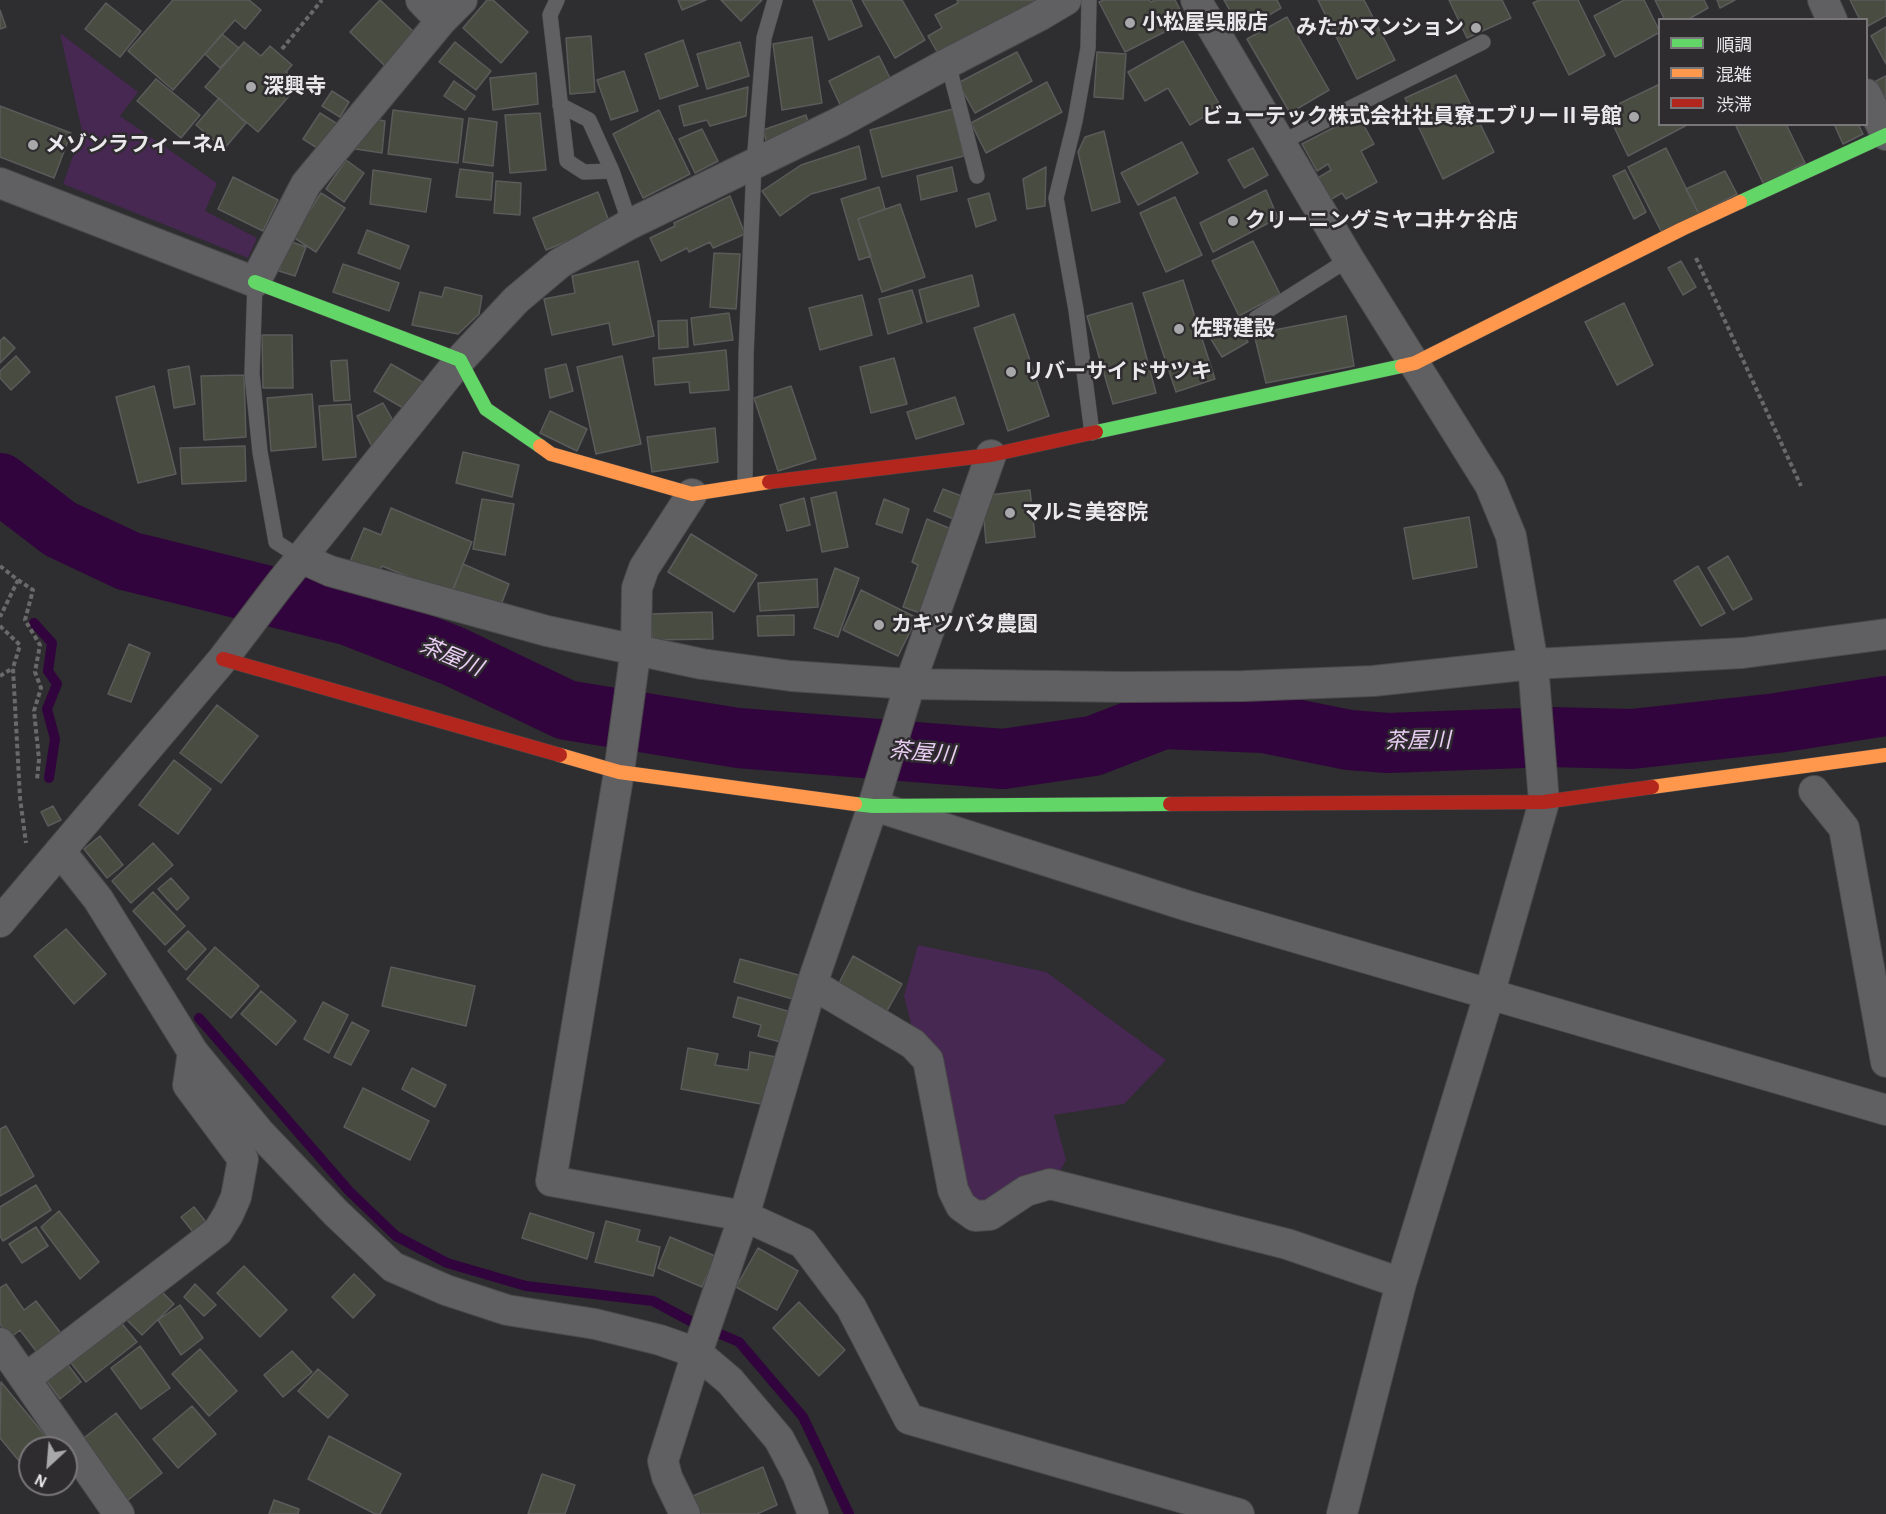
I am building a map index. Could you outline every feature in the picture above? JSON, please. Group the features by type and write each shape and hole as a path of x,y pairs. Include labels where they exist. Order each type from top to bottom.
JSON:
{"street":[{"path":"421,0 441,21"},
{"path":"255,282 306,184 441,21 462,0"},
{"path":"0,922 223,659 280,584 460,360 516,300 560,263 630,224 840,122 1066,0"},
{"path":"1196,0 1349,258 1490,486 1511,536 1534,673 1544,802 1489,995 1401,1283 1342,1514"},
{"path":"1824,0 1831,18"},
{"path":"0,183 460,360 486,409 551,454 692,494 745,484 991,455 1415,363 1682,229 1886,135 1868,98"},
{"path":"685,1514 667,1477 663,1461 744,1216 812,984 909,689 991,455"},
{"path":"692,494 644,568 637,588 636,648 619,772 551,1181 744,1216 803,1243 851,1307 909,1419 1239,1514"},
{"path":"302,558 330,571 547,632 636,648 702,664 909,689 1244,686 1534,673 1743,653 1886,634"},
{"path":"223,659 619,772 874,800 1544,802 1886,755"},
{"path":"1814,792 1844,828 1886,1062"},
{"path":"874,800 1188,906 1886,1110"},
{"path":"60,851 98,899 193,1052 259,1132 336,1213 393,1267 446,1290 507,1310 595,1324 660,1340 697,1353 730,1381 778,1439 798,1475 813,1514"},
{"path":"812,984 913,1044 928,1060 953,1190 962,1206 975,1216 990,1215 1026,1191 1050,1184 1287,1244 1401,1283"},
{"path":"25,1379 218,1232 228,1215 236,1197 243,1159 188,1085 193,1052"},
{"path":"0,1343 119,1514"}],"lane":[{"path":"557,0 550,15 567,161 584,172 612,171"},
{"path":"745,484 746,355 754,164 764,38 775,0"},
{"path":"1089,0 1088,48 1075,121 1056,198 1076,310 1092,433"},
{"path":"1281,143 1482,42"},
{"path":"948,63 977,176"},
{"path":"560,105 590,120 612,171 630,224"},
{"path":"1257,318 1349,258"},
{"path":"255,282 252,374 260,452 276,542 302,558"}],"path":[{"path":"282,50 322,0"},
{"path":"1682,229 1801,486"},
{"path":"0,566 33,590 25,620 40,645 35,672 40,688 34,711 39,759 37,780"},
{"path":"0,616 18,580"},
{"path":"0,626 20,645 13,668 20,798 31,885"},
{"path":"0,676 13,668"}],"shaded area":[{"path":"60,33 138,92 120,116 217,183 205,211 257,238 248,258 63,184 82,131"},
{"path":"918,945 1046,972 1166,1060 1124,1104 1054,1115 1066,1160 1058,1175 990,1207 967,1201 914,1035 904,996"}],"building":[{"path":"173,0 249,0 261,10 245,29 235,20 173,90 128,51"},
{"path":"380,0 416,34 386,67 350,32"},
{"path":"487,0 493,0 528,32 501,63 463,28"},
{"path":"678,0 706,0 682,10"},
{"path":"721,0 762,0 741,21"},
{"path":"813,0 851,0 862,26 829,40"},
{"path":"862,0 902,0 925,40 895,58"},
{"path":"957,0 1039,0 940,57 928,36 942,28 935,15 958,3"},
{"path":"1149,0 1151,2 1175,0 1186,21 1125,52 1099,2"},
{"path":"1224,0 1277,0 1281,8 1242,31"},
{"path":"1318,0 1364,0 1395,60 1357,79"},
{"name":"みたかマンション","path":"1449,0 1502,0 1511,18 1467,38"},
{"path":"1539,0 1578,0 1605,55 1569,75 1533,3"},
{"path":"1624,0 1644,0 1658,28 1658,33 1615,57 1594,16"},
{"path":"1655,0 1704,0 1708,8 1690,18 1664,18"},
{"path":"1717,0 1735,0 1720,8"},
{"path":"1850,0 1886,0 1886,16 1868,26 1868,18 1859,18"},
{"path":"106,3 141,31 120,57 85,29"},
{"path":"0,10 6,27 0,29"},
{"path":"1287,17 1329,90 1290,113 1247,39"},
{"path":"1886,27 1886,64 1871,36"},
{"path":"222,34 239,48 220,68 205,54"},
{"path":"591,36 595,92 570,94 566,38"},
{"path":"812,37 822,103 782,110 773,44"},
{"path":"683,40 698,86 660,99 645,54"},
{"path":"1183,41 1221,107 1190,125 1168,88 1145,101 1128,72"},
{"name":"深興寺","path":"244,42 261,56 270,46 292,65 286,72 295,79 292,84 296,88 258,132 205,87"},
{"path":"455,42 491,71 476,90 439,62"},
{"path":"740,42 749,76 707,89 697,54"},
{"path":"1017,52 1032,81 975,113 958,83"},
{"path":"1097,52 1126,54 1123,99 1094,97"},
{"path":"879,56 893,84 843,111 829,81"},
{"path":"624,71 638,111 611,120 597,80"},
{"path":"536,73 538,104 493,110 490,78"},
{"path":"1456,75 1494,152 1443,179 1405,98"},
{"path":"1886,76 1886,99 1876,81"},
{"path":"156,79 200,115 181,138 137,101"},
{"path":"454,81 475,96 465,110 444,96"},
{"path":"1047,82 1062,112 986,153 971,123"},
{"name":"ビューテック株式会社社員寮エブリーⅡ号館","path":"1658,85 1658,126 1685,126 1628,156 1606,110"},
{"path":"748,87 746,116 710,126 707,120 684,126 679,106"},
{"path":"332,91 349,102 340,117 322,106"},
{"path":"219,98 246,123 224,149 196,125"},
{"name":"メゾンラフィーネA","path":"0,106 71,133 54,178 0,157"},
{"path":"953,109 964,156 882,177 870,130"},
{"path":"393,110 463,119 458,163 388,154"},
{"path":"659,110 690,174 643,198 613,134"},
{"path":"320,113 339,125 322,151 303,139"},
{"path":"540,113 546,170 510,173 505,115"},
{"path":"806,115 811,132 768,147 763,130"},
{"path":"1358,115 1374,144 1361,151 1377,182 1346,199 1342,193 1328,201 1316,179 1331,170 1328,164 1317,171 1302,144"},
{"path":"367,118 385,121 382,153 349,148"},
{"path":"469,118 497,122 493,166 463,162"},
{"path":"1736,126 1787,126 1805,163 1764,185"},
{"path":"1835,126 1859,126 1863,134 1843,144"},
{"path":"702,129 718,161 695,173 679,139"},
{"path":"1104,131 1120,202 1092,211 1078,152 1085,137"},
{"path":"1182,142 1198,173 1138,205 1121,173"},
{"path":"859,146 866,179 811,194 780,216 762,191 801,165"},
{"path":"1253,148 1268,175 1244,188 1228,160"},
{"path":"1666,148 1699,214 1662,233 1628,167"},
{"path":"346,160 364,173 344,202 326,189"},
{"path":"952,167 957,191 921,200 917,176"},
{"path":"1046,167 1045,206 1027,209 1023,179"},
{"path":"460,169 493,173 491,200 456,197"},
{"path":"373,170 431,179 426,212 370,204"},
{"path":"1625,170 1646,212 1634,219 1613,176"},
{"path":"1725,171 1737,194 1699,214 1686,189"},
{"path":"233,177 278,200 263,231 218,209"},
{"path":"496,181 521,183 520,215 494,213"},
{"path":"879,187 885,209 858,219 871,256 859,260 841,199"},
{"path":"1266,190 1278,218 1213,252 1200,223"},
{"path":"598,192 610,224 546,250 533,218"},
{"path":"321,193 345,208 316,252 293,237"},
{"path":"989,193 996,220 976,227 968,199"},
{"path":"730,196 745,234 713,248 710,242 689,252 687,248 661,261 650,238 675,226 674,223"},
{"path":"1175,197 1202,255 1166,272 1140,213"},
{"path":"900,204 925,277 882,292 858,219"},
{"path":"367,230 409,246 400,269 358,253"},
{"path":"289,241 306,247 295,276 279,271"},
{"path":"1253,241 1280,294 1239,316 1212,261"},
{"path":"714,253 740,254 736,309 710,307"},
{"path":"638,261 654,336 613,345 609,323 552,335 544,299 575,293 572,276"},
{"path":"1681,261 1696,287 1683,295 1668,268"},
{"path":"343,264 399,283 389,311 333,292"},
{"path":"972,275 979,306 927,322 919,290"},
{"path":"1183,280 1215,379 1176,392 1143,293"},
{"path":"445,287 482,296 479,314 458,334 412,325 420,292 442,297"},
{"path":"912,290 922,323 888,334 879,299"},
{"path":"862,295 872,335 820,350 809,308"},
{"path":"1132,303 1156,393 1113,404 1087,316"},
{"path":"1624,303 1653,365 1617,385 1585,322"},
{"path":"729,313 733,340 694,345 691,318"},
{"name":"リバーサイドサツキ","path":"1014,314 1049,416 1008,431 974,328"},
{"path":"1346,316 1354,366 1266,383 1254,334"},
{"path":"687,320 688,347 659,349 658,321"},
{"path":"1235,321 1248,342 1222,357 1209,336"},
{"path":"262,335 292,335 293,388 263,388"},
{"path":"4,337 15,348 0,363 0,341"},
{"path":"726,350 729,390 690,393 689,382 655,385 653,358"},
{"path":"16,356 30,372 11,390 0,378 0,371"},
{"path":"622,356 641,444 596,454 577,367"},
{"path":"894,358 907,404 871,413 860,367"},
{"path":"347,360 350,400 334,401 331,361"},
{"path":"391,364 426,384 410,412 374,391"},
{"path":"566,364 573,391 550,398 545,369"},
{"path":"189,366 195,404 174,408 168,370"},
{"path":"244,375 246,437 204,440 201,376"},
{"path":"154,386 176,474 138,483 116,397"},
{"path":"791,386 816,459 778,471 754,398"},
{"path":"312,394 316,447 271,451 267,398"},
{"path":"955,397 964,424 916,439 907,412"},
{"path":"383,403 400,433 373,449 357,416"},
{"path":"351,404 356,457 323,460 319,406"},
{"path":"550,411 587,429 577,451 540,433"},
{"path":"715,428 718,462 652,472 647,437"},
{"path":"245,446 246,481 182,484 180,448"},
{"path":"463,452 519,465 512,497 456,483"},
{"path":"943,489 964,497 956,520 934,511"},
{"path":"1030,490 1035,537 986,543 982,496"},
{"path":"836,492 848,547 822,552 811,498"},
{"path":"804,498 810,525 787,531 780,505"},
{"path":"482,499 514,504 505,555 473,549"},
{"path":"884,499 909,509 902,533 876,524"},
{"path":"391,508 472,542 451,594 382,566 378,575 349,564 364,528 381,535"},
{"path":"1469,517 1477,567 1413,579 1404,528"},
{"path":"927,519 956,531 926,615 903,607 918,565 912,562"},
{"path":"691,534 757,575 734,612 668,572"},
{"path":"1728,556 1752,599 1733,610 1708,568"},
{"path":"463,564 509,584 499,610 453,590"},
{"path":"1698,566 1725,613 1701,626 1674,581"},
{"path":"835,568 859,578 838,637 814,628"},
{"path":"817,579 818,607 760,611 758,583"},
{"path":"861,590 917,618 898,656 843,630"},
{"path":"712,612 713,639 652,640 651,614"},
{"path":"794,615 794,635 758,636 757,616"},
{"path":"129,644 150,653 131,702 108,694"},
{"path":"217,705 258,736 221,783 180,753"},
{"path":"174,760 211,789 178,834 139,805"},
{"path":"53,806 61,820 48,826 41,812"},
{"path":"100,836 123,865 107,878 84,849"},
{"path":"153,843 173,865 131,903 112,881"},
{"path":"171,878 189,898 177,910 158,889"},
{"path":"153,892 185,926 165,945 133,911"},
{"path":"66,929 106,974 74,1004 34,956"},
{"path":"188,931 206,949 186,970 168,951"},
{"path":"215,947 259,986 231,1018 187,979"},
{"path":"853,956 902,984 887,1011 839,983"},
{"path":"740,959 802,976 796,1000 734,982"},
{"path":"391,967 475,986 466,1026 382,1006"},
{"path":"261,991 296,1021 276,1045 241,1014"},
{"path":"738,997 791,1012 784,1043 758,1036 761,1025 733,1017"},
{"path":"323,1002 348,1015 329,1053 304,1039"},
{"path":"352,1022 369,1031 351,1065 334,1057"},
{"path":"688,1048 718,1054 715,1065 748,1070 750,1052 776,1057 761,1104 681,1089"},
{"path":"412,1068 446,1085 435,1107 402,1089"},
{"path":"363,1088 429,1121 410,1160 344,1127"},
{"path":"6,1126 34,1176 0,1196 0,1129"},
{"path":"36,1185 51,1210 3,1241 0,1236 0,1207"},
{"path":"194,1207 210,1227 197,1237 181,1217"},
{"path":"59,1211 99,1262 80,1279 41,1227"},
{"path":"530,1213 594,1233 587,1259 522,1238"},
{"path":"606,1221 640,1230 637,1241 660,1247 653,1276 595,1262"},
{"path":"36,1227 48,1246 22,1263 9,1244"},
{"path":"670,1237 715,1256 702,1287 658,1268"},
{"path":"758,1248 798,1271 777,1310 736,1287"},
{"path":"244,1266 287,1310 260,1337 217,1293"},
{"path":"354,1274 375,1295 353,1318 332,1297"},
{"path":"6,1284 24,1310 36,1301 63,1336 39,1355 20,1330 10,1338 0,1324 0,1288"},
{"path":"195,1284 216,1305 204,1316 184,1297"},
{"path":"159,1289 174,1304 142,1335 127,1320"},
{"path":"799,1302 845,1350 819,1376 773,1328"},
{"path":"180,1305 203,1338 181,1355 158,1320"},
{"path":"119,1320 137,1342 86,1382 68,1359"},
{"path":"140,1346 170,1388 141,1409 111,1368"},
{"path":"200,1349 237,1391 209,1416 172,1374"},
{"path":"292,1351 312,1372 283,1397 264,1375"},
{"path":"65,1361 81,1382 60,1399 44,1377"},
{"path":"318,1369 348,1395 328,1418 298,1391"},
{"path":"1,1382 46,1436 18,1436 18,1460 0,1438"},
{"path":"192,1406 216,1434 178,1468 153,1439"},
{"path":"116,1413 162,1473 123,1504 78,1447 78,1442"},
{"path":"329,1436 401,1474 380,1514 375,1514 308,1479"},
{"path":"763,1467 777,1505 757,1514 695,1514 688,1498"},
{"path":"542,1474 575,1485 565,1514 528,1514"},
{"path":"274,1500 299,1509 298,1514 269,1514"}],"waterway":[{"name":"茶屋川","path":"0,483 60,529 128,561 350,616 453,656 566,710 738,738 1003,759 1093,746 1163,719 1264,723 1349,740 1388,743 1550,737 1632,739 1777,723 1886,706"},
{"path":"34,623 52,643 48,671 57,684 47,709 55,739 49,778"},
{"path":"199,1018 349,1191 396,1236 447,1263 526,1286 653,1301 692,1322 739,1342 803,1417 849,1514"}],"traffic: fast":[{"path":"1740,202 1886,135"},
{"path":"255,282 460,360 486,409 540,446"},
{"path":"1096,432 1402,366"},
{"path":"855,804 873,806 1170,804"}],"traffic: slow":[{"path":"1402,366 1415,363 1740,202"},
{"path":"540,446 551,454 692,494 769,482"},
{"path":"560,755 619,772 855,804"},
{"path":"1652,787 1886,755"}],"traffic: jam":[{"path":"769,482 991,455 1096,432"},
{"path":"223,659 560,755"},
{"path":"1170,804 1544,802 1652,787"}],"place":[{"name":"小松屋呉服店","path":"1130,23"},
{"name":"みたかマンション","path":"1476,28"},
{"name":"深興寺","path":"251,87"},
{"name":"ビューテック株式会社社員寮エブリーⅡ号館","path":"1634,117"},
{"name":"メゾンラフィーネA","path":"33,145"},
{"name":"クリーニングミヤコ井ケ谷店","path":"1233,221"},
{"name":"佐野建設","path":"1179,329"},
{"name":"リバーサイドサツキ","path":"1011,372"},
{"name":"マルミ美容院","path":"1010,513"},
{"name":"カキツバタ農園","path":"879,625"}]}
